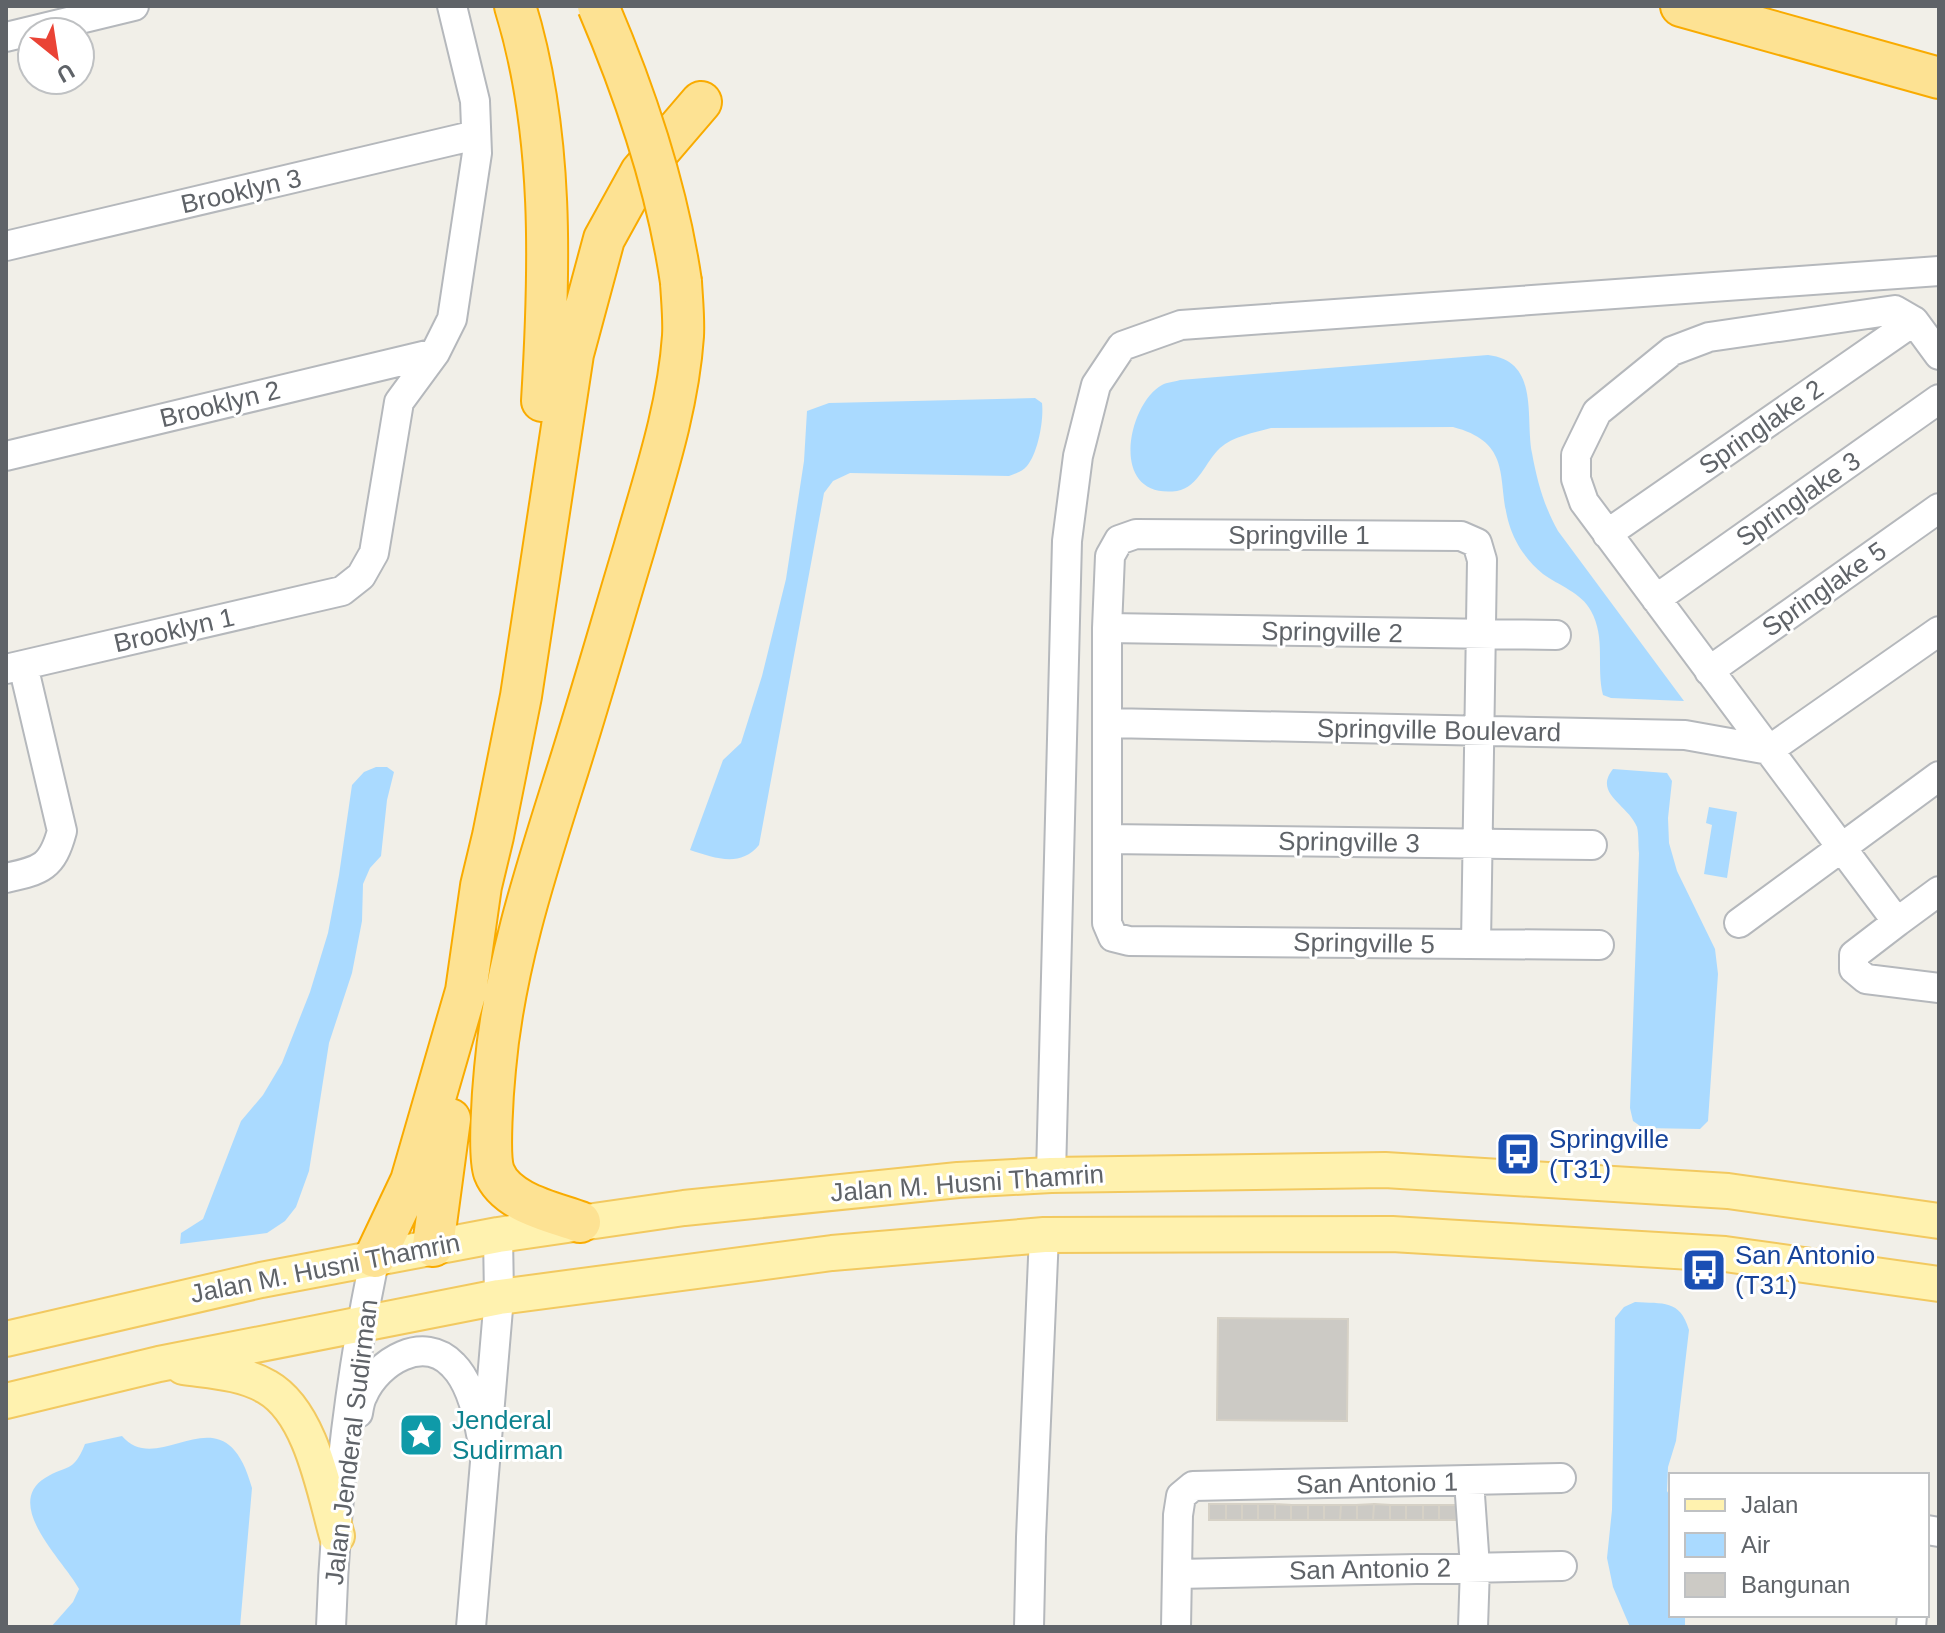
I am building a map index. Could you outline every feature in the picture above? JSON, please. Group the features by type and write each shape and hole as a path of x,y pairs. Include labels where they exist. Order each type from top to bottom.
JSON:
{"highway":[{"path":"515,6 538,110 546,200 547,261 545,349 521,696"},
{"path":"580,1222 515,1197 494,1171 497,1053 517,940 661,456 677,390 683,335 681,282 673,227 662,184 646,131 598,6"},
{"path":"1681,6 1939,78"},
{"path":"433,1246 481,886 521,696 573,354 604,239 641,172 701,102"},
{"path":"375,1257 411,1181 466,991"}],"main road":[{"name":"Jalan M. Husni Thamrin","path":"6,1339 172,1299 375,1257 580,1222 866,1187 1051,1175 1385,1170 1728,1191 1939,1221"},
{"path":"6,1401 159,1364 499,1297 832,1253 1044,1235 1392,1234 1725,1254 1939,1284"},
{"path":"159,1364 238,1376 268,1387 280,1396 305,1433 337,1536"}],"street":[{"path":"6,37 134,6"},
{"path":"435,353 452,319 477,153 475,101 452,6"},
{"name":"Brooklyn 3","path":"6,246 476,135"},
{"path":"1051,1175 1067,541 1078,456 1096,385 1122,346 1181,325 1937,273"},
{"path":"1897,922 1584,502 1576,479 1576,455 1597,412 1672,351 1709,337 1895,310 1914,321 1939,355"},
{"name":"Springlake 2","path":"1607,534 1914,321"},
{"name":"Brooklyn 2","path":"6,456 435,353"},
{"name":"Brooklyn 1","path":"14,667 342,591 361,576 374,553 399,402 435,353"},
{"name":"Springlake 3","path":"1656,599 1939,399"},
{"name":"Springlake 5","path":"1709,671 1939,508"},
{"name":"Springville 1","path":"1107,628 1110,556 1119,540 1136,534 1461,536 1477,543 1482,560 1481,634"},
{"path":"1107,628 1107,839"},
{"name":"Springville 2","path":"1107,628 1556,635"},
{"path":"1769,750 1939,631"},
{"path":"1476,944 1481,634"},
{"path":"6,878 35,871 55,855 62,831 14,667"},
{"name":"Springville Boulevard","path":"1108,723 1685,735 1769,750"},
{"path":"1739,923 1939,776"},
{"name":"Springville 3","path":"1107,839 1592,845"},
{"name":"Springville 5","path":"1107,839 1107,923 1113,937 1129,941 1599,945"},
{"path":"1939,891 1854,955 1854,969 1866,979 1939,988"},
{"path":"471,1627 499,1297 498,1235"},
{"path":"1029,1627 1044,1235"},
{"name":"Jalan Jenderal Sudirman","path":"331,1627 337,1536 361,1322 375,1257"},
{"path":"345,1460 363,1394 391,1363 402,1355 420,1350 444,1357 463,1378 476,1411 486,1458"},
{"name":"San Antonio 1","path":"1177,1574 1181,1496 1193,1486 1561,1478"},
{"path":"1469,1481 1475,1567 1473,1627"},
{"name":"San Antonio 2","path":"1177,1574 1562,1566"},
{"path":"1176,1627 1177,1574"}],"water":[{"path":"1488,355 1505,359 1523,379 1536,473 1558,531 1684,701 1611,698 1603,695 1596,621 1576,594 1539,570 1521,550 1509,522 1496,458 1488,445 1474,435 1453,427 1271,428 1225,444 1191,485 1177,491 1155,490 1140,481 1133,466 1130,448 1140,410 1150,395 1166,383"},
{"path":"1035,398 1042,403 1042,418 1034,453 1025,468 1009,476 850,473 833,481 824,493 759,845 744,857 735,859 690,850 723,760 741,743 762,676 786,579 804,461 807,411 829,403"},
{"path":"387,767 394,772 387,800 381,856 370,868 363,884 362,921 352,973 329,1043 309,1171 296,1207 285,1221 267,1233 180,1244 181,1233 203,1219 241,1121 263,1095 282,1063 310,992 328,933 352,785 364,772"},
{"path":"1613,769 1667,773 1672,781 1669,843 1677,871 1715,949 1718,974 1708,1121 1700,1129 1643,1128 1633,1121 1630,1108 1639,853 1637,827 1609,792 1608,778"},
{"path":"1709,807 1737,812 1727,878 1704,874 1712,825 1706,823"},
{"path":"1635,1302 1669,1305 1681,1313 1689,1330 1667,1491 1669,1617 1685,1617 1685,1627 1630,1627 1613,1587 1607,1558 1612,1510 1615,1318 1624,1307"},
{"path":"122,1436 137,1447 154,1448 209,1438 225,1442 240,1458 252,1488 240,1627 51,1627 73,1602 79,1589 33,1518 30,1503 34,1489 45,1478 73,1464 85,1444"}],"building":[{"path":"1218,1318 1348,1319 1347,1421 1217,1420"},
{"path":"1209,1504 1226,1504 1226,1520 1209,1520"},
{"path":"1226,1504 1242,1504 1242,1520 1226,1520"},
{"path":"1242,1504 1258,1504 1258,1520 1242,1520"},
{"path":"1258,1504 1275,1504 1275,1520 1258,1520"},
{"path":"1275,1504 1291,1505 1291,1520 1275,1520"},
{"path":"1374,1504 1390,1505 1390,1520 1373,1520"},
{"path":"1374,1504 1373,1520 1357,1520 1357,1505"},
{"path":"1291,1505 1308,1505 1308,1520 1291,1520"},
{"path":"1308,1505 1324,1505 1324,1520 1308,1520"},
{"path":"1324,1505 1341,1505 1340,1520 1324,1520"},
{"path":"1341,1505 1357,1505 1357,1520 1340,1520"},
{"path":"1390,1505 1406,1505 1406,1520 1390,1520"},
{"path":"1406,1505 1423,1505 1423,1520 1406,1520"},
{"path":"1423,1505 1439,1505 1439,1520 1423,1520"},
{"path":"1439,1505 1456,1505 1456,1520 1439,1520"}],"place":[{"name":"Springville (T31)","path":"1518,1154"},
{"name":"San Antonio (T31)","path":"1704,1270"},
{"name":"Jenderal Sudirman","path":"421,1435"}]}
